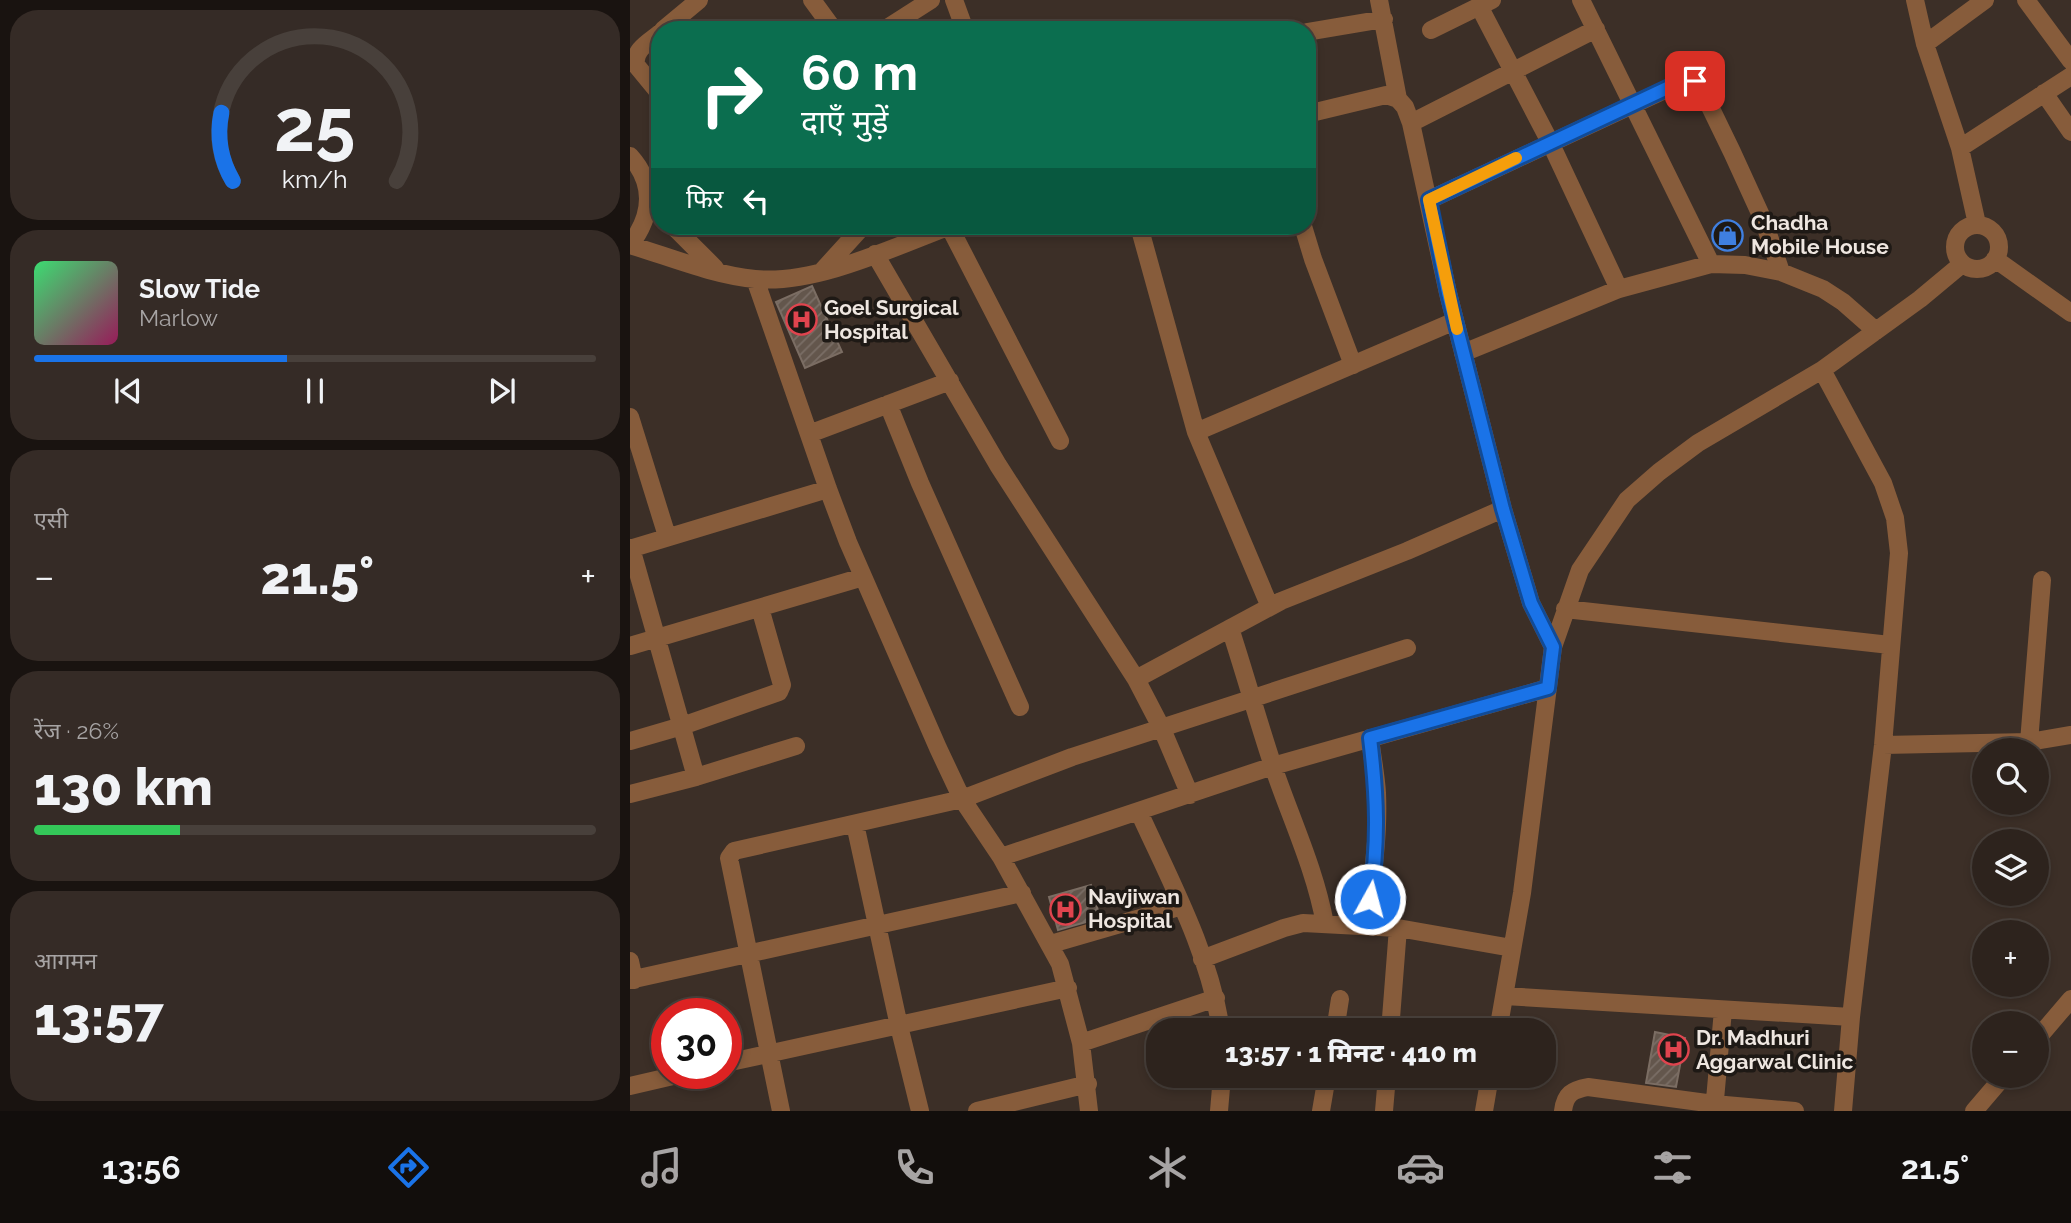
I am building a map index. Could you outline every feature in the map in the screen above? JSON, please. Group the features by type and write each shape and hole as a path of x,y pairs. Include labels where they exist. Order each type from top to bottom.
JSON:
{"street":[{"path":"674,21 699,0"},
{"path":"812,0 827,21"},
{"path":"898,21 931,0"},
{"path":"954,0 962,21"},
{"path":"1379,0 1398,99"},
{"path":"1581,0 1711,264"},
{"path":"1915,0 1925,44 1960,148 1977,224"},
{"path":"1925,44 1985,0"},
{"path":"2026,0 2071,61"},
{"path":"1431,30 1485,3 1515,72 1619,289"},
{"path":"1316,30 1384,19"},
{"path":"1411,123 1597,29"},
{"path":"651,40 638,51 635,60 651,83"},
{"path":"1960,148 2071,76"},
{"path":"1429,200 1688,79 1700,86 1764,222 1781,272"},
{"path":"2044,93 2071,132"},
{"path":"1316,112 1386,95 1398,99 1405,107 1429,200 1455,321 1503,509 1531,603 1553,647"},
{"path":"630,156 651,175"},
{"path":"651,212 630,245 755,279 821,272 925,235"},
{"path":"1977,224 1987,226 1998,241 1999,250 1995,259 1980,269 1962,264 1954,248 1955,239 1961,231 1977,224"},
{"path":"682,235 718,271"},
{"path":"821,272 855,235"},
{"path":"954,235 1060,442"},
{"path":"1141,235 1196,432 1270,607"},
{"path":"1306,235 1353,365"},
{"path":"875,254 998,465 1136,679 1162,729 1190,795"},
{"path":"1995,259 2071,313"},
{"path":"1463,353 1619,289 1711,264 1745,265 1781,272 1824,289 1875,331"},
{"path":"1500,1018 1553,647 1580,570 1627,500 1659,471 1698,443 1822,370 1962,264"},
{"path":"755,279 828,489 863,577 962,800 1002,857 1051,944 1068,988 1081,1043 1090,1111"},
{"path":"1196,432 1455,321"},
{"path":"1822,370 1883,483 1895,518 1899,553 1883,745 1851,1017 1843,1111"},
{"path":"809,434 950,381"},
{"path":"888,404 920,483 1020,707"},
{"path":"630,417 667,536"},
{"path":"696,777 631,549 828,489"},
{"path":"1136,679 1270,607 1503,509"},
{"path":"630,646 863,577"},
{"path":"2029,738 2042,580"},
{"path":"630,741 775,695 782,690 760,608"},
{"path":"1565,609 1890,645"},
{"path":"1230,628 1273,766 1309,860 1325,924"},
{"path":"781,1111 729,858 731,854 746,847 962,800 1072,757 1408,648"},
{"path":"1002,857 1273,766 1548,688"},
{"path":"2049,739 2071,735"},
{"path":"1366,925 1374,873 1377,827 1377,792 1370,738"},
{"path":"1883,745 1972,743"},
{"path":"630,794 796,746"},
{"path":"1139,812 1182,906 1216,998 1219,1018"},
{"path":"855,824 920,1111"},
{"path":"630,961 632,980 1022,893"},
{"path":"1051,944 1182,906"},
{"path":"1202,958 1303,923 1398,928 1512,947"},
{"path":"1391,1018 1398,928"},
{"path":"742,1059 1068,988"},
{"path":"1504,996 1851,1017"},
{"path":"1081,1043 1216,998"},
{"path":"1337,1018 1340,999"},
{"path":"2049,1024 2071,999"},
{"path":"1714,1107 1723,1010"},
{"path":"630,1086 651,1081"},
{"path":"977,1111 1088,1084"},
{"path":"1563,1111 1564,1101 1569,1094 1588,1087 1714,1107 1795,1111"},
{"path":"1219,1111 1221,1088"},
{"path":"1321,1111 1325,1088"},
{"path":"1384,1111 1386,1088"},
{"path":"1484,1111 1488,1088"},
{"path":"1974,1111 1994,1088"}],"building":[{"path":"812,286 842,352 805,368 776,302"},
{"path":"1091,885 1100,918 1058,930 1049,897"},
{"path":"1655,1032 1685,1038 1676,1087 1646,1083"}],"slow traffic":[{"path":"1457,329 1429,200 1516,158"}],"place":[{"name":"Chadha Mobile House","path":"1728,235"},
{"name":"Goel Surgical Hospital","path":"801,320"},
{"name":"Navjiwan Hospital","path":"1065,909"},
{"name":"Dr. Madhuri Aggarwal Clinic","path":"1673,1050"}],"route":[{"path":"1370,899 1377,827 1377,792 1370,738 1548,688 1553,647 1531,603 1503,509 1448,293 1429,200 1680,82 1688,79 1695,81"}]}
